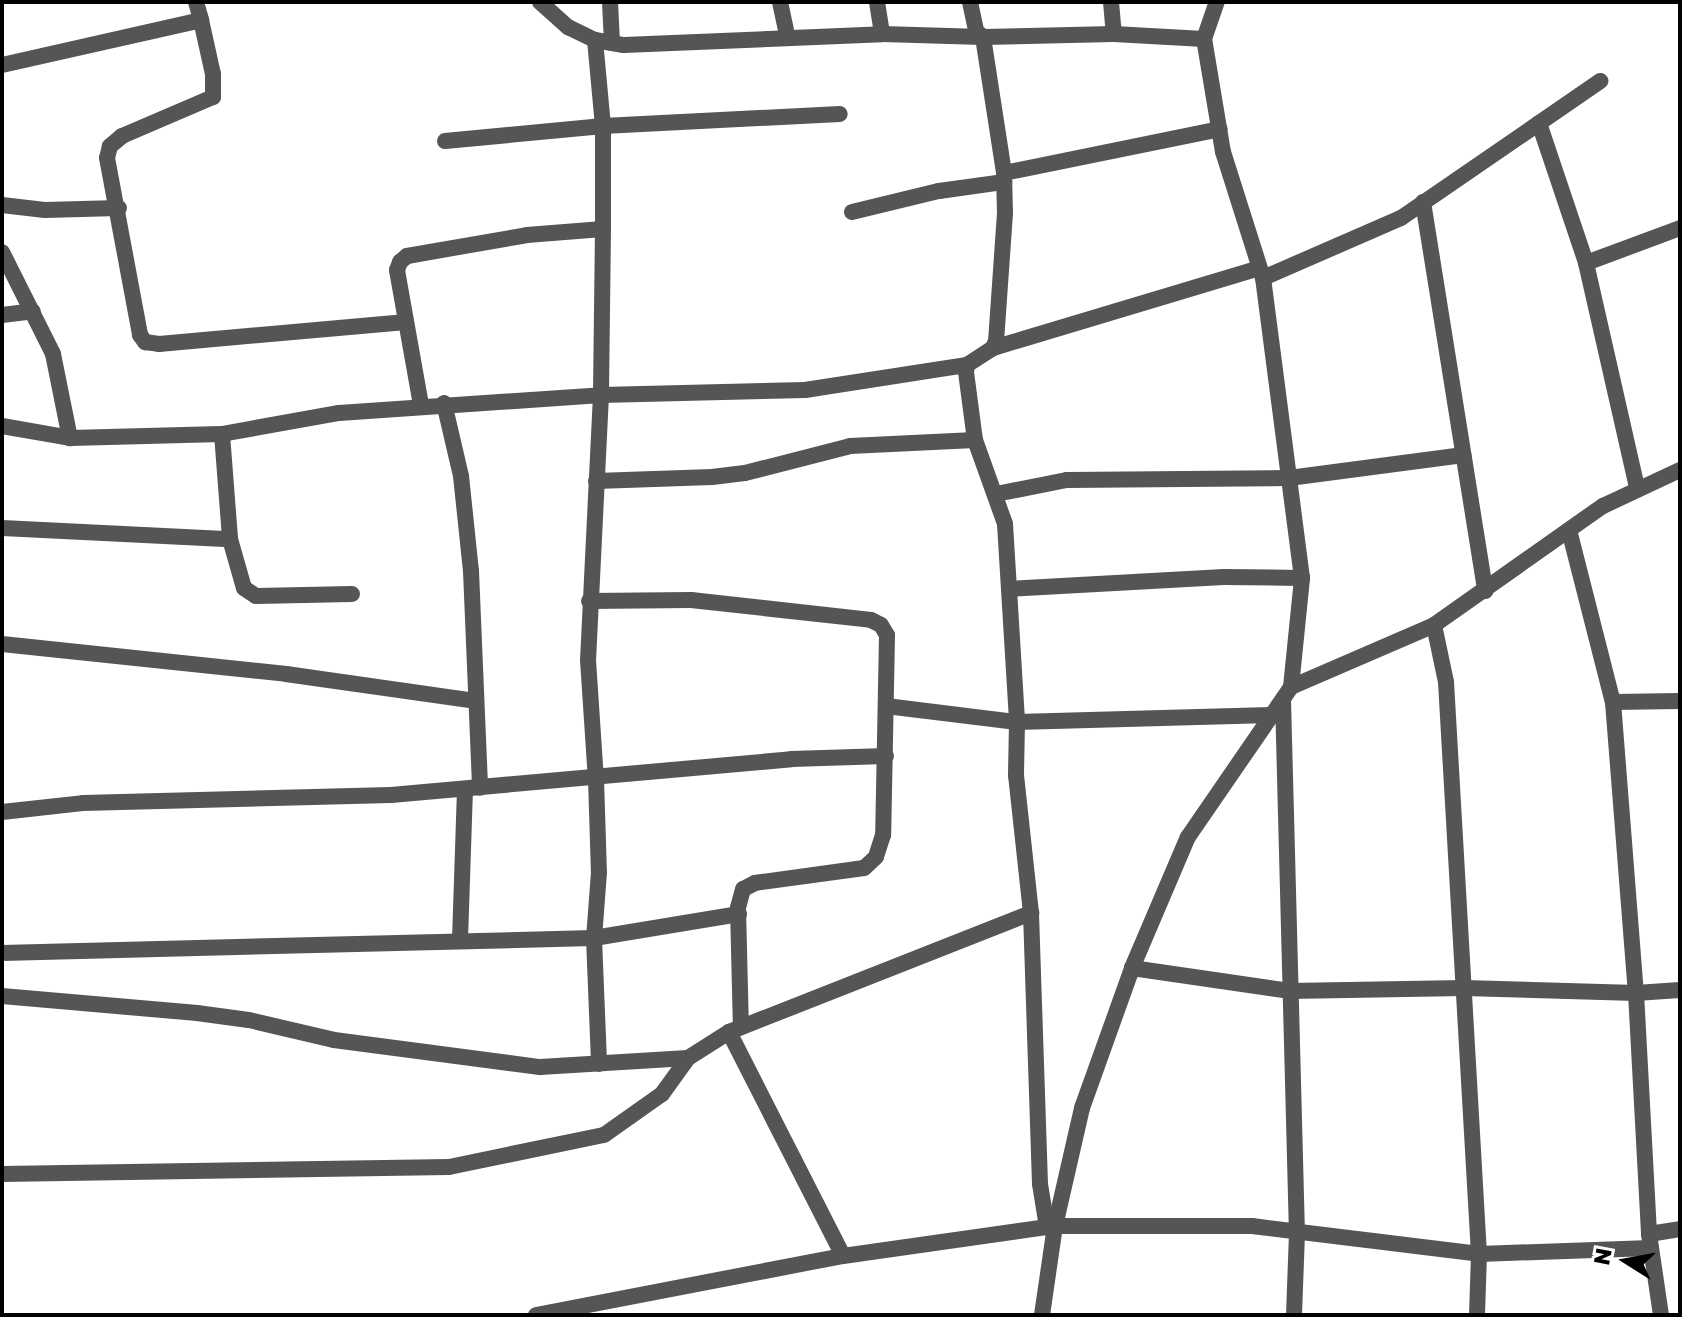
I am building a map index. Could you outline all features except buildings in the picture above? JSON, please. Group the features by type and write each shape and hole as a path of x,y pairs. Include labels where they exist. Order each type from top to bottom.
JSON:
{"street":[{"path":"196,2 213,74 213,97 122,136 110,146 107,158 119,208 140,335 145,342 173,343 406,322"},
{"path":"540,2 568,27 624,45 882,34 983,37 1114,34 1204,39"},
{"path":"599,1064 594,938 599,872 588,660 601,395 604,41 610,2"},
{"path":"780,2 787,36"},
{"path":"877,2 882,34"},
{"path":"970,2 976,31 983,37 1004,177 1001,275 993,348"},
{"path":"1111,2 1114,34"},
{"path":"1217,2 1204,39 1220,129 1238,204 1261,273 1302,578 1287,694 1289,991 1297,1233 1294,1315"},
{"path":"2,65 201,20"},
{"path":"2,426 70,438 222,434 339,413 421,405 601,395 805,390 967,365 993,348 1261,273 1401,218 1600,81"},
{"path":"445,141 603,126 840,114"},
{"path":"1539,123 1586,263 1637,488"},
{"path":"852,212 1220,129"},
{"path":"1423,202 1485,591"},
{"path":"2,205 45,210 119,208"},
{"path":"1586,263 1680,228"},
{"path":"421,405 397,270 407,256 527,235 603,229"},
{"path":"2,252 53,354 70,438"},
{"path":"2,315 33,311"},
{"path":"967,365 975,440 1005,524 1017,722 1016,775 1031,913 1040,1184 1051,1226"},
{"path":"444,403 461,476 471,571 475,701 472,789 460,940"},
{"path":"222,434 230,539 244,588 256,596 352,594"},
{"path":"596,481 712,477 745,473 850,446 975,440"},
{"path":"996,494 1067,480 1289,478 1463,455"},
{"path":"1042,1315 1051,1226 1082,1108 1132,968 1188,837 1271,715 1287,694 1434,625 1569,530 1637,488 1680,470"},
{"path":"2,528 230,539"},
{"path":"1569,530 1613,702 1636,993 1650,1241 1661,1315"},
{"path":"1009,589 1224,577 1302,578"},
{"path":"589,601 691,600 871,620 881,625 887,635 883,835 876,857 864,868 755,883 743,889 739,914 735,1030 843,1256"},
{"path":"1434,625 1446,682 1479,1254 1477,1315"},
{"path":"2,644 286,674 475,701"},
{"path":"1613,702 1680,701"},
{"path":"886,706 1017,722 1271,715"},
{"path":"2,812 83,803 391,795 596,779 791,759 886,756"},
{"path":"2,1174 449,1167 604,1135 662,1094 688,1058 735,1030 1031,913"},
{"path":"2,953 594,938 739,914"},
{"path":"1132,968 1289,991 1464,988 1636,993 1680,990"},
{"path":"2,996 223,1016 334,1040 540,1067 688,1058"},
{"path":"536,1315 843,1256 1051,1226 1252,1226 1479,1254 1650,1241 1680,1229"}]}
